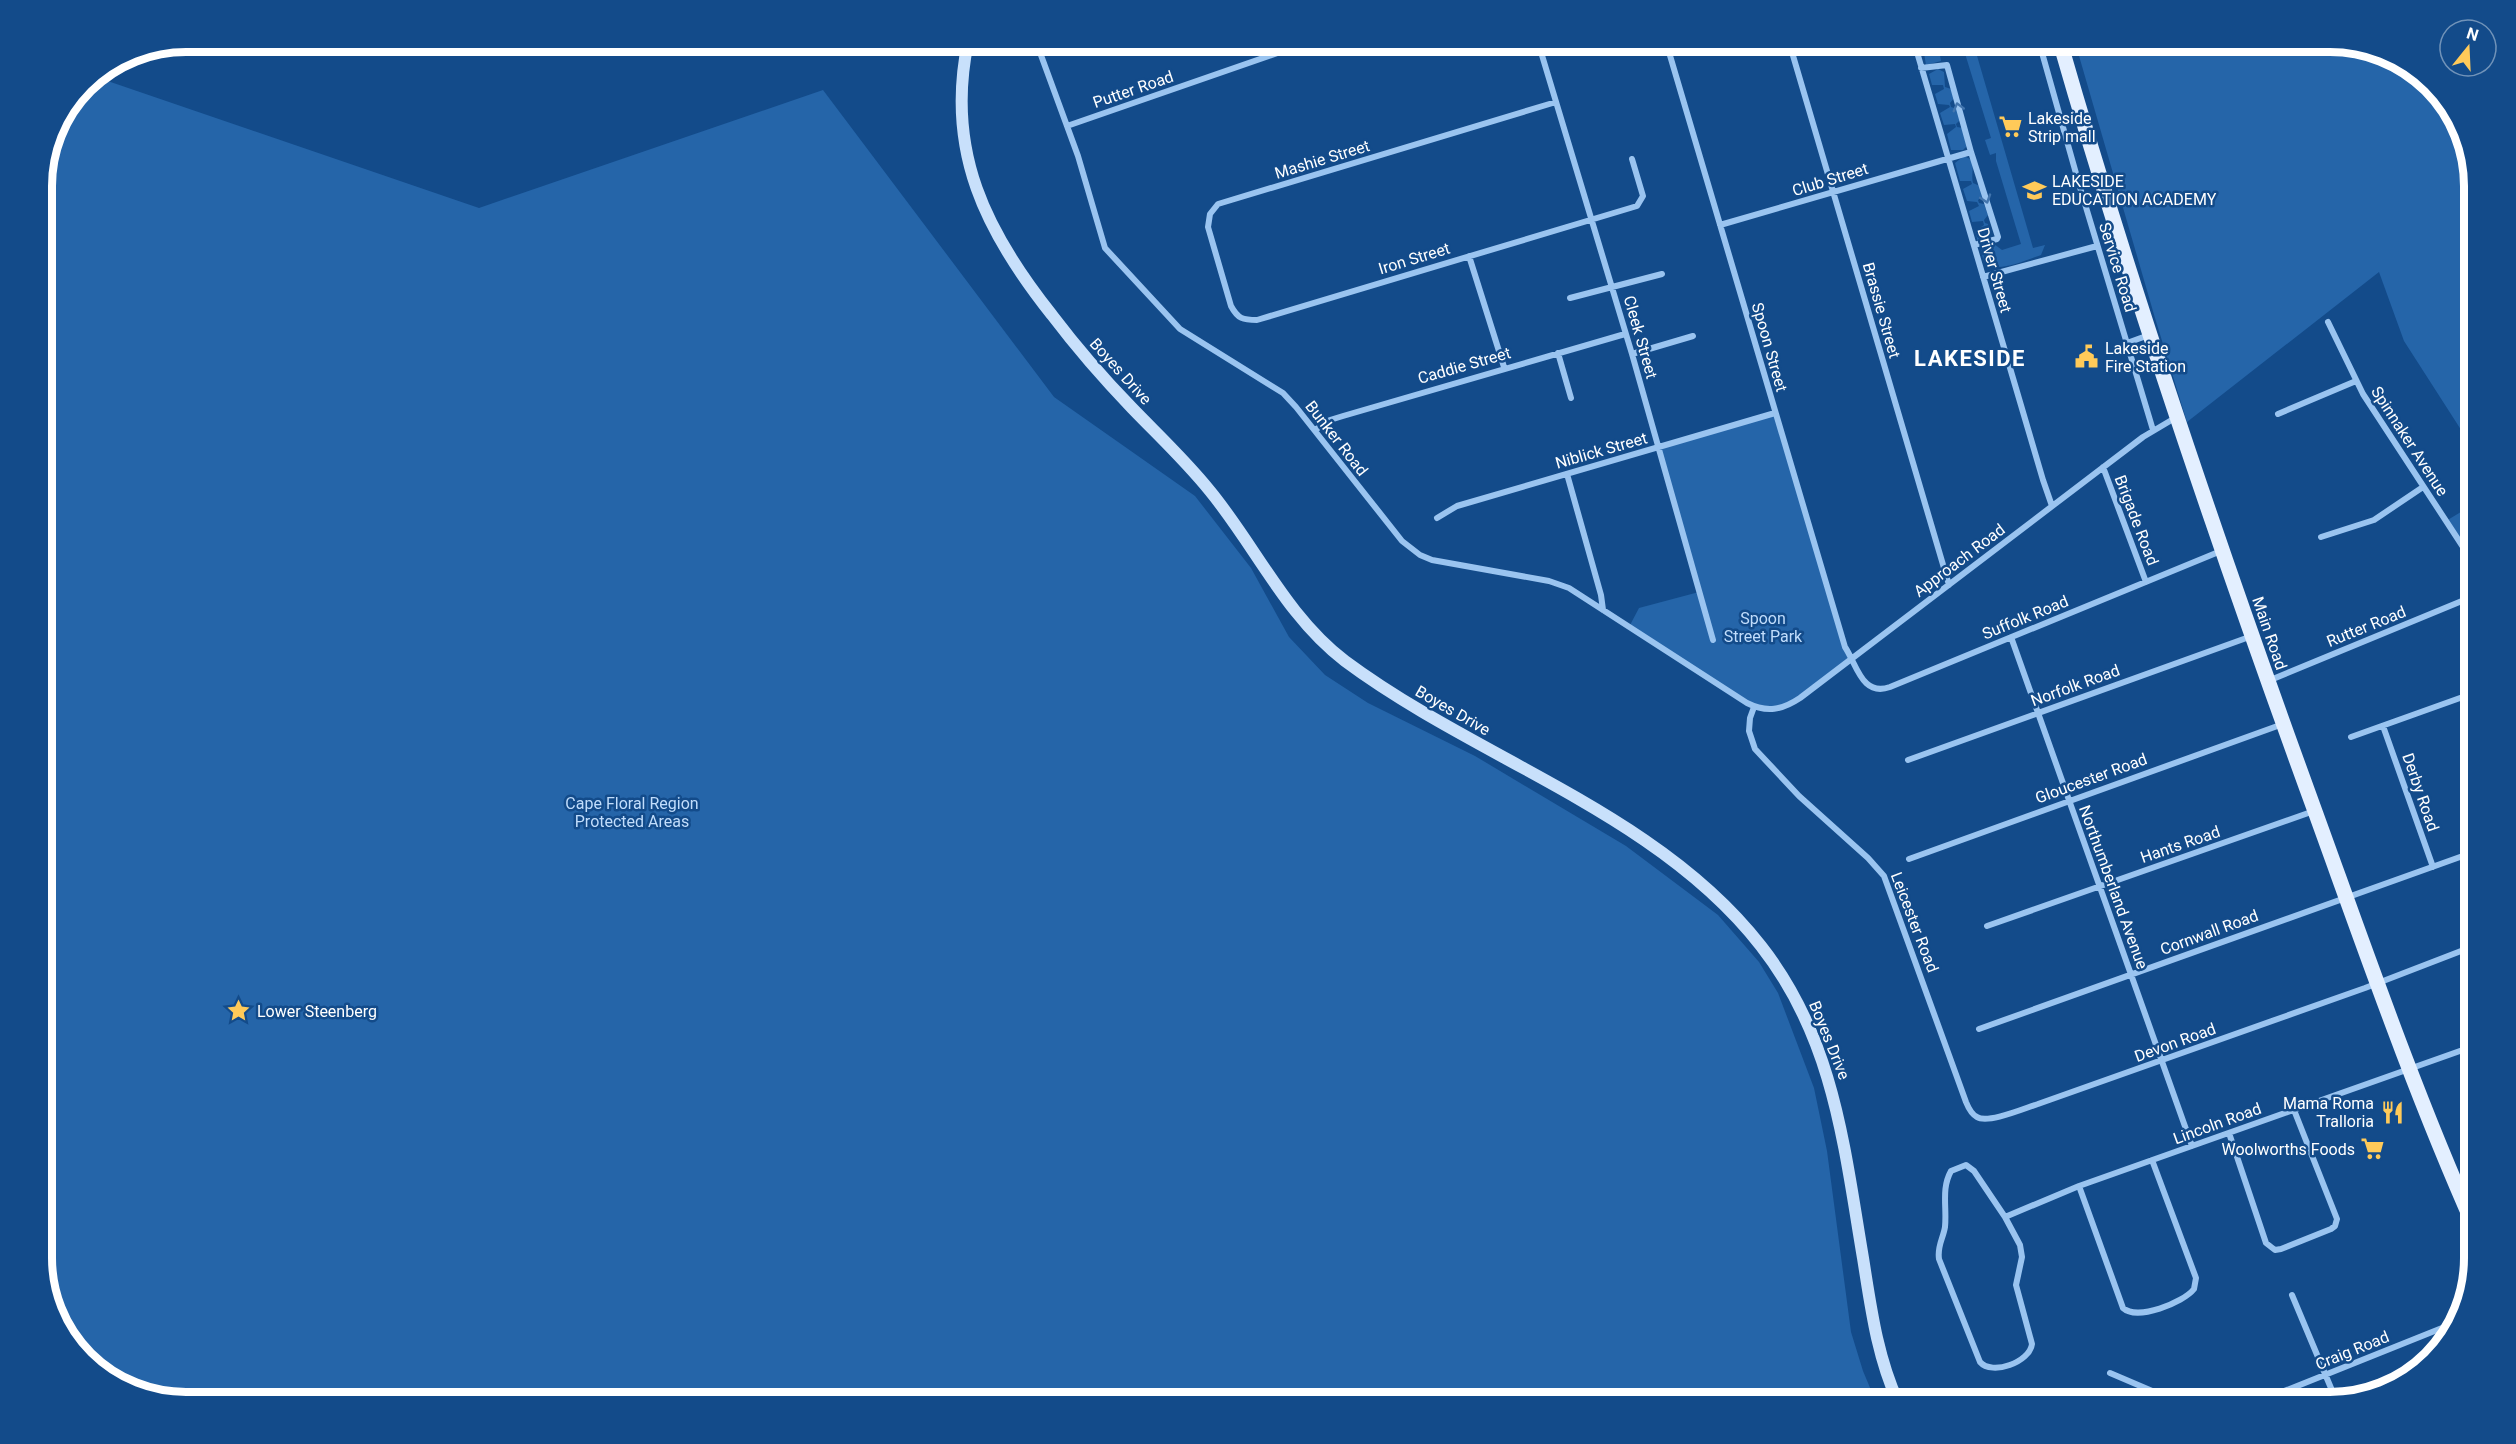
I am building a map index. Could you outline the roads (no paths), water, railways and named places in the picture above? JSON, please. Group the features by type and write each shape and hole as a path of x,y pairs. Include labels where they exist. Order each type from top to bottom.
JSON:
{"main road":[{"name":"Main Road","path":"2063,52 2176,418 2283,724 2409,1070 2464,1203"},
{"name":"Boyes Drive","path":"966,53 960,97 966,160 976,192 1005,250 1022,277 1087,361 1201,480 1227,512 1292,610 1317,638 1394,695 1617,822 1682,865 1723,902 1765,950 1799,1005 1829,1078 1846,1150 1873,1321 1883,1365 1894,1392"}],"street":[{"name":"Putter Road","path":"1067,126 1279,52"},
{"name":"Cleek Street","path":"1541,52 1593,220 1713,640"},
{"name":"Spoon Street","path":"1669,52 1845,647 1852,658"},
{"name":"Brassie Street","path":"1792,52 1949,585"},
{"name":"Driver Street","path":"1917,52 2052,506"},
{"name":"Service Road","path":"2042,52 2097,246 2153,430"},
{"name":"Bunker Road","path":"1040,53 1067,126 1102,241 1110,255 1180,329 1274,386 1296,407 1398,537 1420,555 1432,560 1558,583 1754,707"},
{"path":"1922,68 1947,65 1967,153 1998,237 1974,245"},
{"name":"Mashie Street","path":"1243,320 1236,315 1231,306 1208,227 1210,214 1218,204 1556,102"},
{"name":"Club Street","path":"1720,225 1967,153"},
{"name":"Iron Street","path":"1243,320 1257,320 1637,206 1643,196 1632,159"},
{"path":"1983,277 2097,246"},
{"path":"1469,256 1504,367"},
{"path":"1570,298 1662,274"},
{"name":"Spinnaker Avenue","path":"2328,322 2356,381 2463,547"},
{"name":"Caddie Street","path":"1314,430 1334,418 1504,367 1625,334"},
{"path":"2127,343 2150,335"},
{"path":"1632,354 1693,336"},
{"path":"1558,353 1571,398"},
{"path":"2278,414 2356,381"},
{"name":"Niblick Street","path":"1437,518 1457,506 1775,413"},
{"name":"Approach Road","path":"1754,707 1769,710 1786,707 2103,467 2153,430 2176,418"},
{"name":"Brigade Road","path":"2103,467 2146,582"},
{"path":"1567,474 1601,595 1603,610"},
{"path":"2321,537 2374,520 2423,487"},
{"name":"Suffolk Road","path":"1852,658 1868,687 1882,690 2223,551"},
{"name":"Rutter Road","path":"2268,681 2463,600"},
{"name":"Norfolk Road","path":"1908,760 2252,636"},
{"name":"Northumberland Avenue","path":"2011,637 2192,1146"},
{"path":"2351,737 2463,697"},
{"name":"Leicester Road","path":"1754,707 1749,731 1755,749 1799,796 1868,858 1884,876 1966,1101 1970,1111 1979,1119"},
{"name":"Gloucester Road","path":"1909,859 2283,724"},
{"name":"Derby Road","path":"2383,726 2433,867"},
{"name":"Hants Road","path":"1987,926 2315,811"},
{"name":"Cornwall Road","path":"1979,1029 2464,856"},
{"name":"Devon Road","path":"1979,1119 1991,1119 2162,1061 2464,950"},
{"name":"Lincoln Road","path":"2005,1216 2079,1186 2464,1050"},
{"path":"2229,1133 2266,1243 2270,1248 2281,1249 2331,1229 2335,1226 2337,1219 2294,1110"},
{"path":"2079,1186 2123,1308 2127,1312 2139,1314 2181,1301 2194,1289 2196,1278 2152,1160"},
{"path":"1962,1166 1971,1167 2005,1216 2022,1251 2016,1285 2032,1350 2024,1358 2001,1367 1988,1368 1980,1362 1939,1259 1938,1246 1945,1224 1946,1185 1951,1171 1962,1166"},
{"path":"2292,1296 2333,1392"},
{"name":"Craig Road","path":"2283,1392 2445,1327"},
{"path":"2110,1373 2155,1392"}],"place":[{"name":"Lakeside Strip mall","path":"2010,127"},
{"name":"LAKESIDE EDUCATION ACADEMY","path":"2034,190"},
{"name":"Lakeside Fire Station","path":"2087,357"},
{"name":"Lower Steenberg","path":"239,1011"},
{"name":"Mama Roma Tralloria","path":"2392,1112"},
{"name":"Woolworths Foods","path":"2373,1149"}],"district":[{"name":"LAKESIDE","path":"1970,358"}],"park label":[{"name":"Spoon Street Park","path":"1763,627"},
{"name":"Cape Floral Region Protected Areas","path":"632,812"}]}
